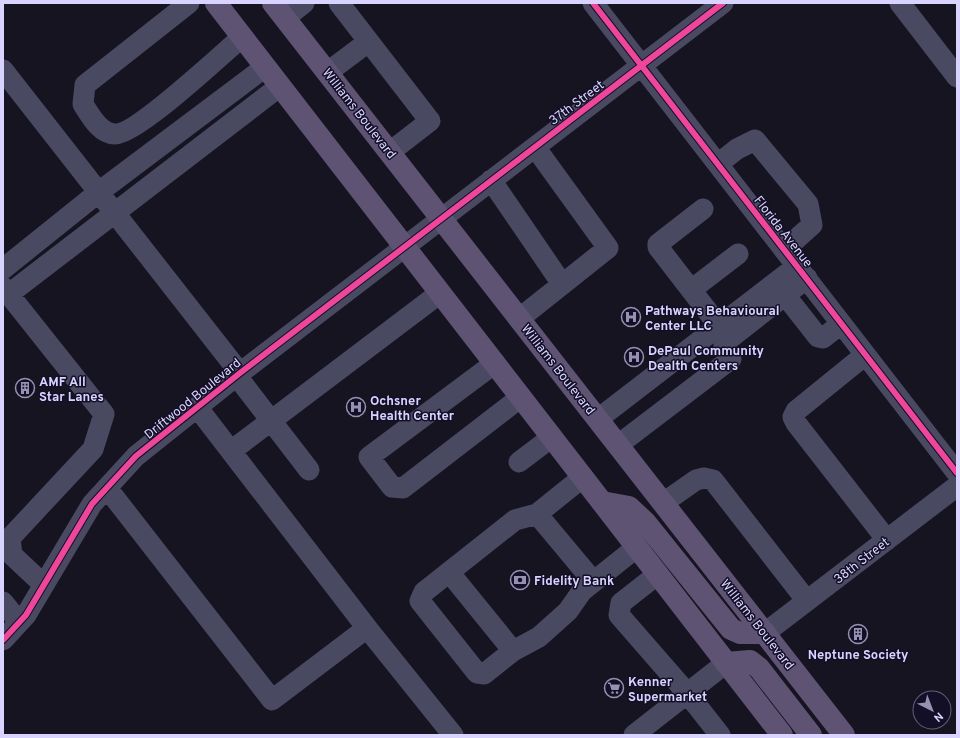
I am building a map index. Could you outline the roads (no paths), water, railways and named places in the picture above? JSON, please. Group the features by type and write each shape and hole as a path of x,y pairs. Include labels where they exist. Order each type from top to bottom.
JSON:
{"main road":[{"path":"216,3 782,735"},
{"name":"Williams Boulevard","path":"279,10 844,735"},
{"path":"602,502 629,507 646,522 731,629 740,633 765,634"},
{"path":"726,663 750,661 760,668 812,735"}],"street":[{"path":"189,3 85,85 83,104 97,125 114,134 125,132 146,119 242,37"},
{"path":"279,10 304,3"},
{"path":"339,3 430,121 390,152"},
{"name":"Florida Avenue","path":"593,3 957,474"},
{"name":"37th Street","path":"442,218 642,66 722,3"},
{"path":"900,3 957,77"},
{"path":"328,72 368,42"},
{"path":"3,269 99,192 265,67"},
{"path":"3,70 99,192 238,374 271,421 309,470"},
{"path":"44,585 12,554 10,538 93,449 104,414 6,291 114,212 280,86"},
{"path":"718,164 737,149 755,140 808,204 812,225 784,250"},
{"path":"520,318 608,248 534,147"},
{"path":"491,180 562,284"},
{"path":"703,209 658,244 658,247 719,326"},
{"name":"Driftwood Boulevard","path":"3,640 26,615 92,504 136,456 238,374 442,218"},
{"path":"691,290 738,254"},
{"path":"618,444 731,359 724,348 724,343 785,295 802,272"},
{"path":"598,419 719,326 802,272"},
{"path":"231,451 440,292"},
{"path":"785,295 818,337 823,338 841,324"},
{"path":"803,317 823,300"},
{"path":"865,355 796,411 793,417 796,423 887,540"},
{"path":"495,363 369,457 392,487 403,488 521,397"},
{"path":"197,407 367,628 453,735"},
{"path":"519,462 552,437"},
{"path":"583,477 537,514 515,520 424,592 420,601 477,673 484,674 513,651 539,637 568,611 582,591 637,547"},
{"path":"663,503 696,480 704,478 713,480 807,601"},
{"name":"38th Street","path":"765,634 957,486"},
{"path":"107,488 272,700 367,628"},
{"path":"537,514 593,581"},
{"path":"450,572 513,651"},
{"path":"658,574 621,603 619,615 687,693 720,735"},
{"path":"3,602 19,622"},
{"path":"634,735 726,663"}],"place":[{"name":"Pathways Behavioural Center LLC","path":"631,317"},
{"name":"DePaul Community Dealth Centers","path":"634,357"},
{"name":"AMF All Star Lanes","path":"25,388"},
{"name":"Ochsner Health Center","path":"356,407"},
{"name":"Fidelity Bank","path":"520,580"},
{"name":"Neptune Society","path":"858,634"},
{"name":"Kenner Supermarket","path":"614,688"}]}
